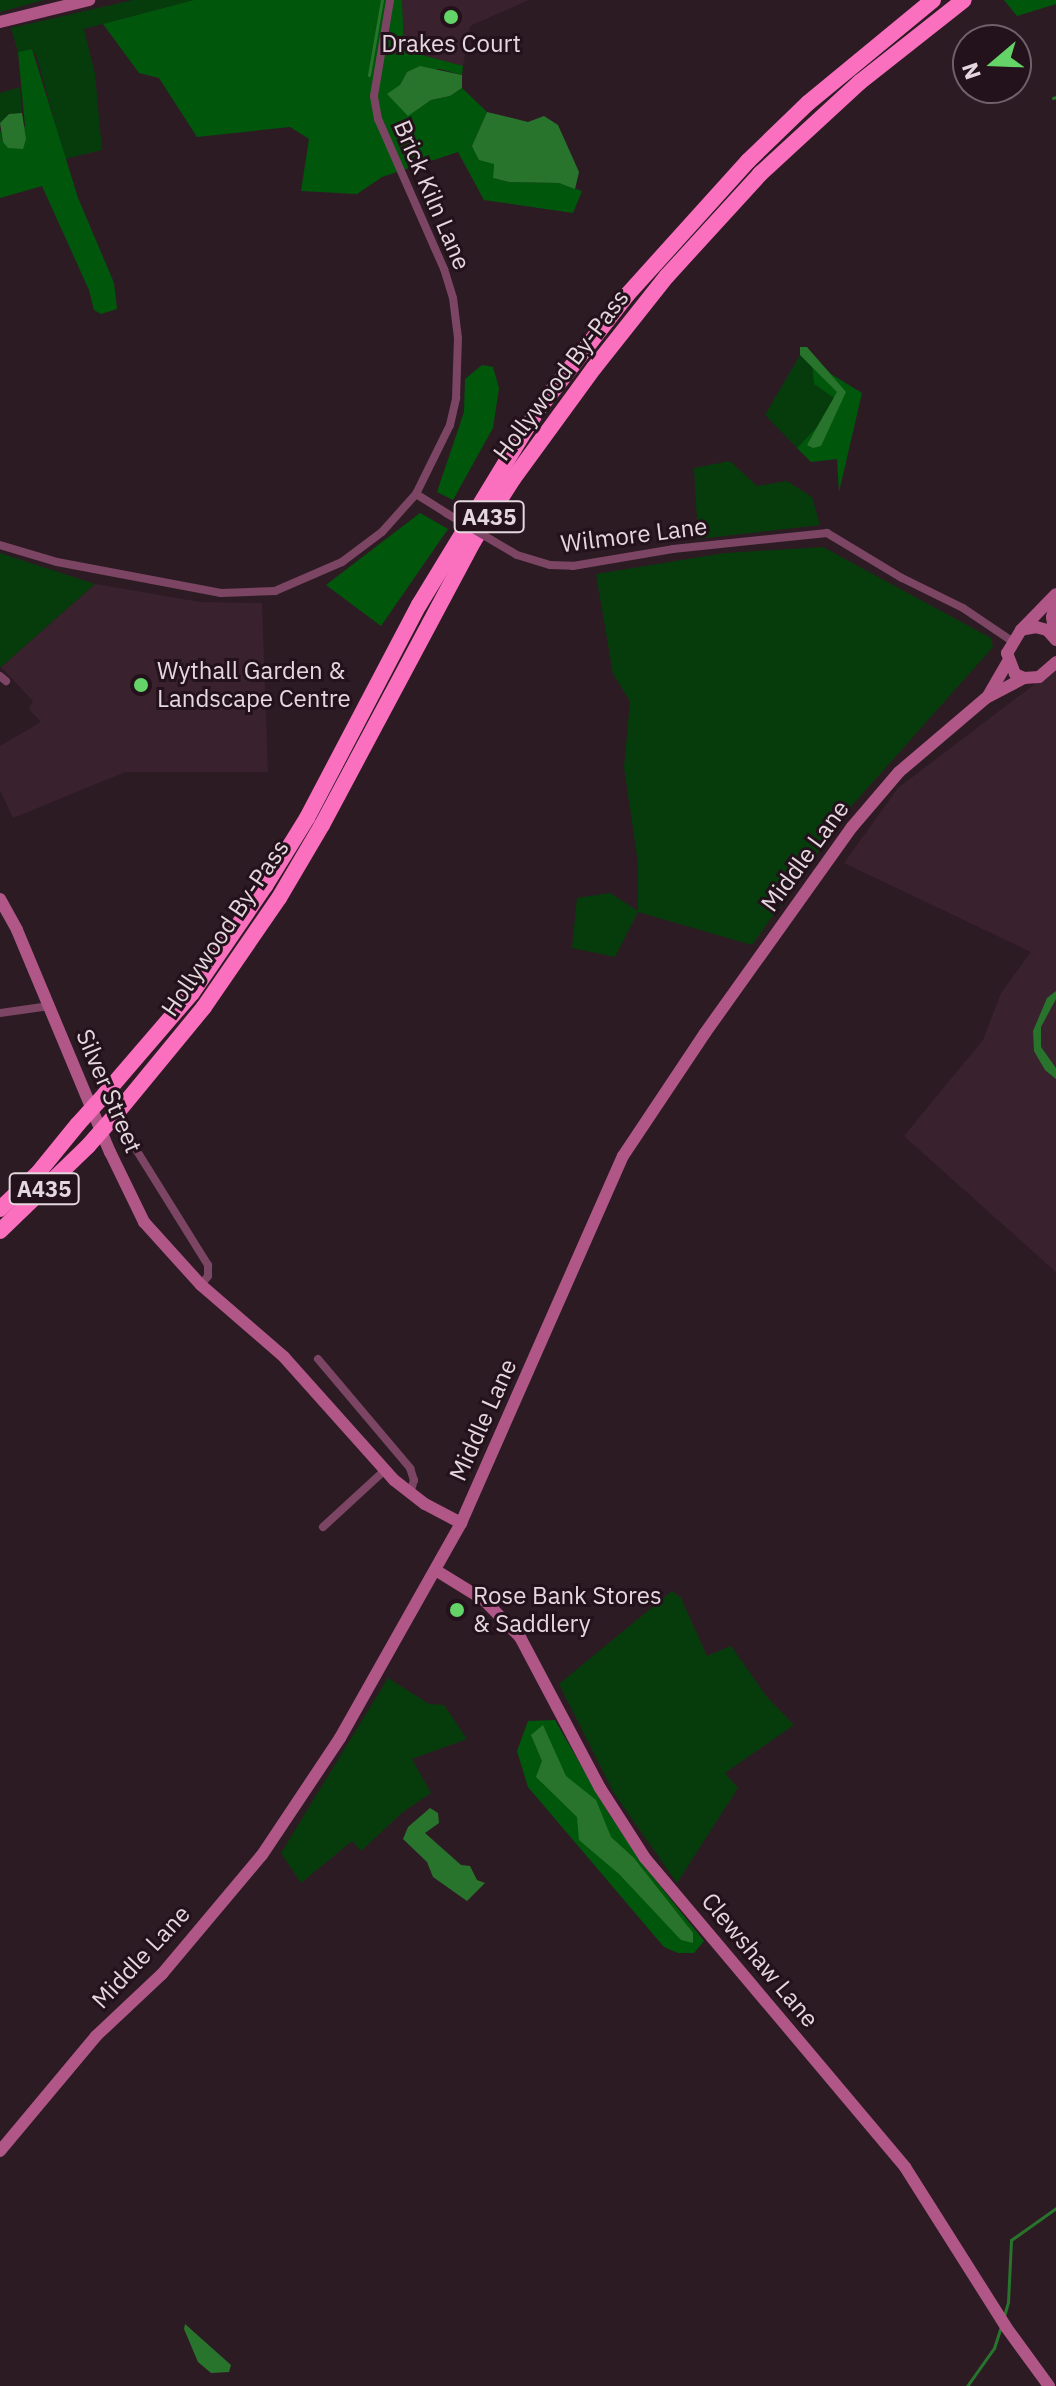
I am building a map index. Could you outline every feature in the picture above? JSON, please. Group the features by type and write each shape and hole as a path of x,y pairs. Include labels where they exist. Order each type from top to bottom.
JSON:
{"highway":[{"name":"Hollywood By-Pass","path":"0,1209 38,1173 192,993 265,886 307,818 426,592 537,411 627,295 748,161 808,103 933,0"},
{"name":"Hollywood By-Pass","path":"0,1231 88,1146 204,1007 279,898 322,825 473,542 513,479 594,368 667,276 760,174 860,82 964,0"}],"street":[{"path":"0,22 89,0"},
{"name":"Brick Kiln Lane","path":"390,0 374,96 378,119 444,269 453,298 458,338 456,398 450,425 416,494"},
{"path":"0,545 57,562 221,593 275,591 342,562 382,532 416,494"},
{"name":"Wilmore Lane","path":"416,494 517,555 550,565 573,566 673,549 827,533 902,578 963,608 1012,641"},
{"name":"Middle Lane","path":"986,698 1008,662 1012,641 1056,596"},
{"name":"Middle Lane","path":"1056,596 1052,617 1056,639"},
{"name":"Middle Lane","path":"1021,630 1036,627 1056,639"},
{"path":"1008,662 1015,674 1024,678"},
{"name":"Middle Lane","path":"0,2151 96,2036 162,1974 262,1855 340,1738 437,1571 461,1523 623,1156 705,1033 852,827 921,751 986,698 1024,678 1039,677 1056,662"},
{"name":"Silver Street","path":"0,899 50,1006 110,1152 144,1222 201,1285 284,1357 385,1470 410,1493 461,1523"},
{"path":"0,1013 50,1006"},
{"path":"132,1143 208,1265 208,1276 201,1285"},
{"path":"318,1359 410,1468 414,1480 410,1493"},
{"path":"323,1527 385,1470"},
{"name":"Clewshaw Lane","path":"437,1571 484,1600 520,1637 600,1788 645,1858 905,2167 1006,2327 1049,2386"}],"shaded area":[{"path":"0,0 44,0 0,12"},
{"path":"133,0 194,0 84,29 95,74 102,150 65,159 37,57 32,49 18,52 11,28"},
{"path":"194,0 402,0 404,50 463,66 462,75 440,69 407,72 400,85 408,115 431,100 450,96 462,88 487,112 472,146 494,163 493,178 509,182 559,183 582,191 573,213 484,200 458,152 382,177 357,194 301,191 309,139 290,127 197,137 159,78 139,73 103,24"},
{"path":"402,0 529,0 470,26 463,66 404,50"},
{"path":"1004,0 1056,0 1056,4 1017,16"},
{"path":"32,49 78,198 114,283 117,309 101,314 94,310 89,290 42,186 0,198 0,130 3,142 25,126 18,52"},
{"path":"420,66 462,75 462,88 450,96 431,100 408,116 387,94 400,85 407,72"},
{"path":"20,87 22,113 9,114 0,123 0,93"},
{"path":"487,112 528,122 544,116 558,125 579,172 575,189 559,183 509,182 493,178 494,164 479,160 472,146"},
{"path":"22,113 26,139 23,149 8,148 3,142 0,123 9,114"},
{"path":"800,347 807,347 846,392 821,446 813,448 807,445 837,392 800,355"},
{"path":"800,355 812,366 814,384 834,398 815,429 797,448 765,415"},
{"path":"816,358 831,374 862,393 839,492 837,459 811,462 797,448 815,429 834,398 814,384 812,366"},
{"path":"482,365 493,367 499,388 493,428 453,500 437,492 464,412 465,379"},
{"path":"730,461 757,486 787,481 812,497 820,525 698,539 694,468"},
{"path":"420,513 448,529 381,626 326,585"},
{"path":"823,547 991,638 993,647 848,810 752,945 638,912 615,957 572,948 577,898 610,893 638,911 638,863 624,767 630,701 613,674 596,574 725,553"},
{"path":"0,553 95,584 1,667 0,667"},
{"name":"Wythall Garden & Landscape Centre","path":"95,584 200,602 262,603 268,772 125,772 13,818 0,790 0,746 41,722 29,709 33,701 1,667"},
{"path":"1056,668 1056,1272 904,1136 983,1040 1001,993 1031,952 844,863 898,788"},
{"path":"1056,991 1056,999 1041,1027 1041,1047 1056,1068 1056,1079 1045,1070 1034,1051 1033,1031 1047,998"},
{"path":"672,1591 681,1598 707,1656 731,1646 767,1697 794,1725 725,1773 738,1788 677,1883 614,1793 559,1684"},
{"path":"388,1678 429,1704 444,1705 467,1739 412,1759 431,1793 403,1812 361,1851 352,1841 301,1883 281,1853"},
{"path":"555,1720 609,1814 646,1868 704,1941 694,1953 678,1953 664,1947 528,1787 517,1751 528,1721"},
{"path":"543,1725 566,1776 596,1800 611,1837 634,1858 693,1933 693,1943 681,1940 619,1874 579,1840 577,1817 536,1777 542,1761 531,1735"},
{"path":"430,1808 438,1813 439,1823 425,1833 461,1865 470,1866 477,1880 485,1883 467,1901 433,1877 427,1862 403,1839 408,1827"},
{"path":"185,2324 231,2365 229,2372 211,2373 198,2362 184,2329"}],"waterway":[{"path":"369,75 382,0"},
{"path":"1004,2316 1008,2302 1011,2240 1056,2208"},
{"path":"967,2386 994,2348 1001,2327"}],"place":[{"name":"Drakes Court","path":"451,17"},
{"name":"Wythall Garden & Landscape Centre","path":"141,685"},
{"name":"Rose Bank Stores & Saddlery","path":"457,1610"}]}
